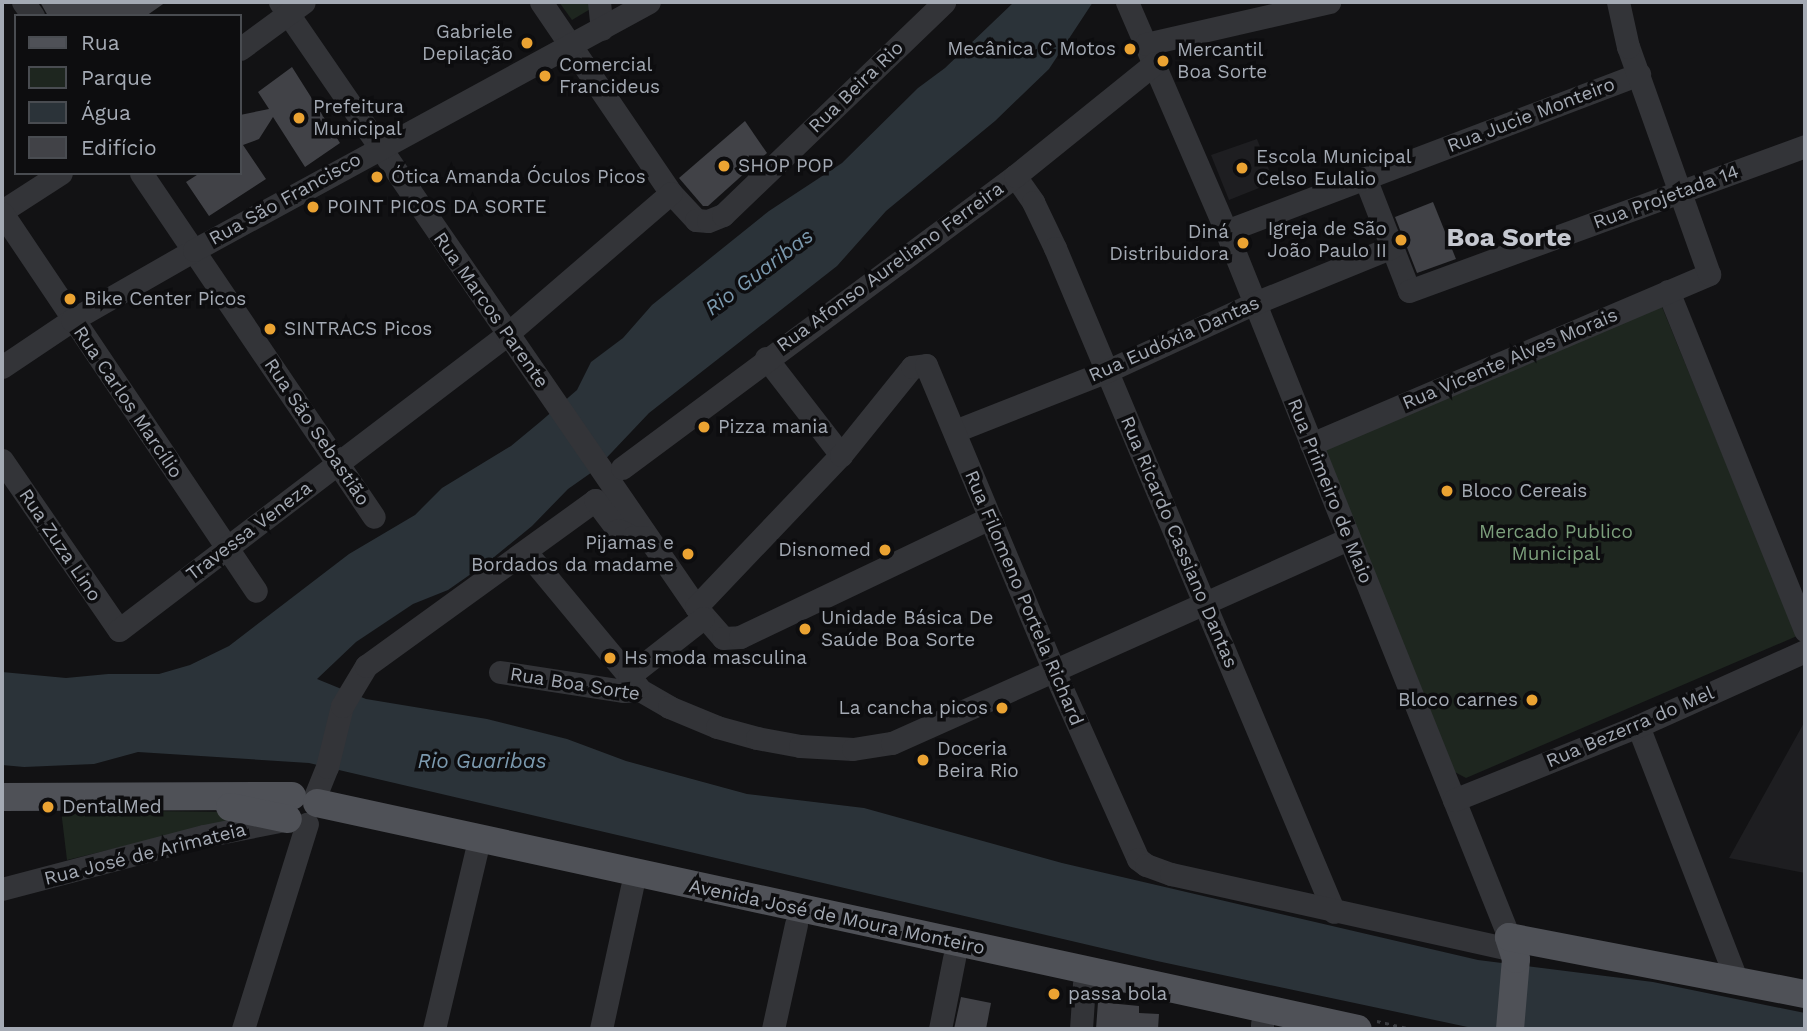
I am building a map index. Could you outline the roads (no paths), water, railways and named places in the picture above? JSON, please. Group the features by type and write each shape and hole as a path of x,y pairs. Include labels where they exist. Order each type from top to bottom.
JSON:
{"main road":[{"name":"Avenida José de Moura Monteiro","path":"2,797 158,797 212,804 306,810 1358,1029"},
{"name":"Avenida José de Moura Monteiro","path":"306,810 476,852 796,924 1084,984 1270,1028"},
{"path":"1510,1029 1513,949 1737,981 1805,994"}],"street":[{"path":"541,2 671,193"},
{"path":"599,2 602,29"},
{"name":"Rua São Francisco","path":"2,367 72,320 194,250 379,146 571,46 649,2"},
{"name":"Rua Primeiro de Maio","path":"1127,2 1226,231 1513,949"},
{"path":"1146,45 1329,2"},
{"path":"1618,2 1628,47 1680,192"},
{"name":"Rua Beira Rio","path":"671,193 696,220 708,221 723,215 898,47 933,5"},
{"path":"242,47 291,6"},
{"name":"Rua Marcos Parente","path":"291,6 379,146 507,334 545,387 616,475 648,538 699,612 723,638 740,637 990,518"},
{"name":"Rua Afonso Aureliano Ferreira","path":"616,475 766,358 1015,176 1146,45"},
{"name":"Rua Jucie Monteiro","path":"1226,231 1639,74"},
{"name":"Rua Projetada 14","path":"1392,247 1409,291 1805,146"},
{"path":"2,212 58,175"},
{"name":"Rua São Sebastião","path":"142,175 374,517"},
{"name":"Rua Ricardo Cassiano Dantas","path":"1015,176 1045,224 1334,912"},
{"path":"1365,178 1392,247"},
{"name":"Rua Vicente Alves Morais","path":"1311,444 1709,274 1680,192"},
{"name":"Travessa Veneza","path":"119,630 507,334 671,193"},
{"name":"Rua Carlos Marcílio","path":"2,212 256,591"},
{"name":"Rua Eudóxia Dantas","path":"956,431 1107,370 1255,303 1392,247"},
{"path":"1668,291 1805,630"},
{"path":"526,552 635,683 841,455 766,358"},
{"name":"Rua Filomeno Portela Richard","path":"841,455 912,367 926,365 956,431 1053,669 1138,859 1154,869 1334,912 1513,949"},
{"name":"Rua Zuza Lino","path":"2,460 119,630"},
{"path":"243,1029 306,810 327,767 342,706 366,666 595,500 618,530 633,537 648,538"},
{"name":"Rua Boa Sorte","path":"500,672 623,691 635,683 693,717 757,738 833,748 892,743 1348,539"},
{"name":"Rua Bezerra do Mel","path":"1454,800 1638,726 1805,651"},
{"path":"1638,726 1737,981"},
{"name":"Rua José de Arimateia","path":"2,889 306,810"},
{"path":"434,1029 476,852"},
{"path":"601,1029 632,887"},
{"path":"773,1029 796,924"},
{"path":"940,1029 954,958"},
{"path":"1081,1029 1084,984"}],"water":[{"name":"Rio Guaribas","path":"1014,2 1093,2 1049,69 995,121 886,211 837,266 649,413 595,470 568,489 532,526 488,562 448,590 413,604 356,642 317,679 366,699 487,719 567,739 626,761 747,794 864,808 1062,863 1478,960 1653,982 1805,1013 1805,1029 1477,1029 1157,961 309,763 138,752 94,764 24,767 2,765 2,672 66,678 108,674 159,674 190,665 229,646 349,554 415,515 442,488 511,446 577,390 591,362 623,338 652,305 769,211 842,163 918,88 945,68"}],"place":[{"name":"Gabriele Depilação","path":"527,43"},
{"name":"Mecânica C Motos","path":"1130,49"},
{"name":"Mercantil Boa Sorte","path":"1163,61"},
{"name":"Comercial Francideus","path":"545,76"},
{"name":"Prefeitura Municipal","path":"299,118"},
{"name":"SHOP POP","path":"724,166"},
{"name":"Escola Municipal Celso Eulalio","path":"1242,168"},
{"name":"Ótica Amanda Óculos Picos","path":"377,177"},
{"name":"POINT PICOS DA SORTE","path":"313,207"},
{"name":"Igreja de São João Paulo II","path":"1401,240"},
{"name":"Diná Distribuidora","path":"1243,243"},
{"name":"Bike Center Picos","path":"70,299"},
{"name":"SINTRACS Picos","path":"270,329"},
{"name":"Pizza mania","path":"704,427"},
{"name":"Bloco Cereais","path":"1447,491"},
{"name":"Disnomed","path":"885,550"},
{"name":"Pijamas e Bordados da madame","path":"688,554"},
{"name":"Unidade Básica De Saúde Boa Sorte","path":"805,629"},
{"name":"Hs moda masculina","path":"610,658"},
{"name":"Bloco carnes","path":"1532,700"},
{"name":"La cancha picos","path":"1002,708"},
{"name":"Doceria Beira Rio","path":"923,760"},
{"name":"DentalMed","path":"48,807"},
{"name":"passa bola","path":"1054,994"}],"district":[{"name":"Boa Sorte","path":"1509,238"}],"park label":[{"name":"Mercado Publico Municipal","path":"1556,543"}]}
